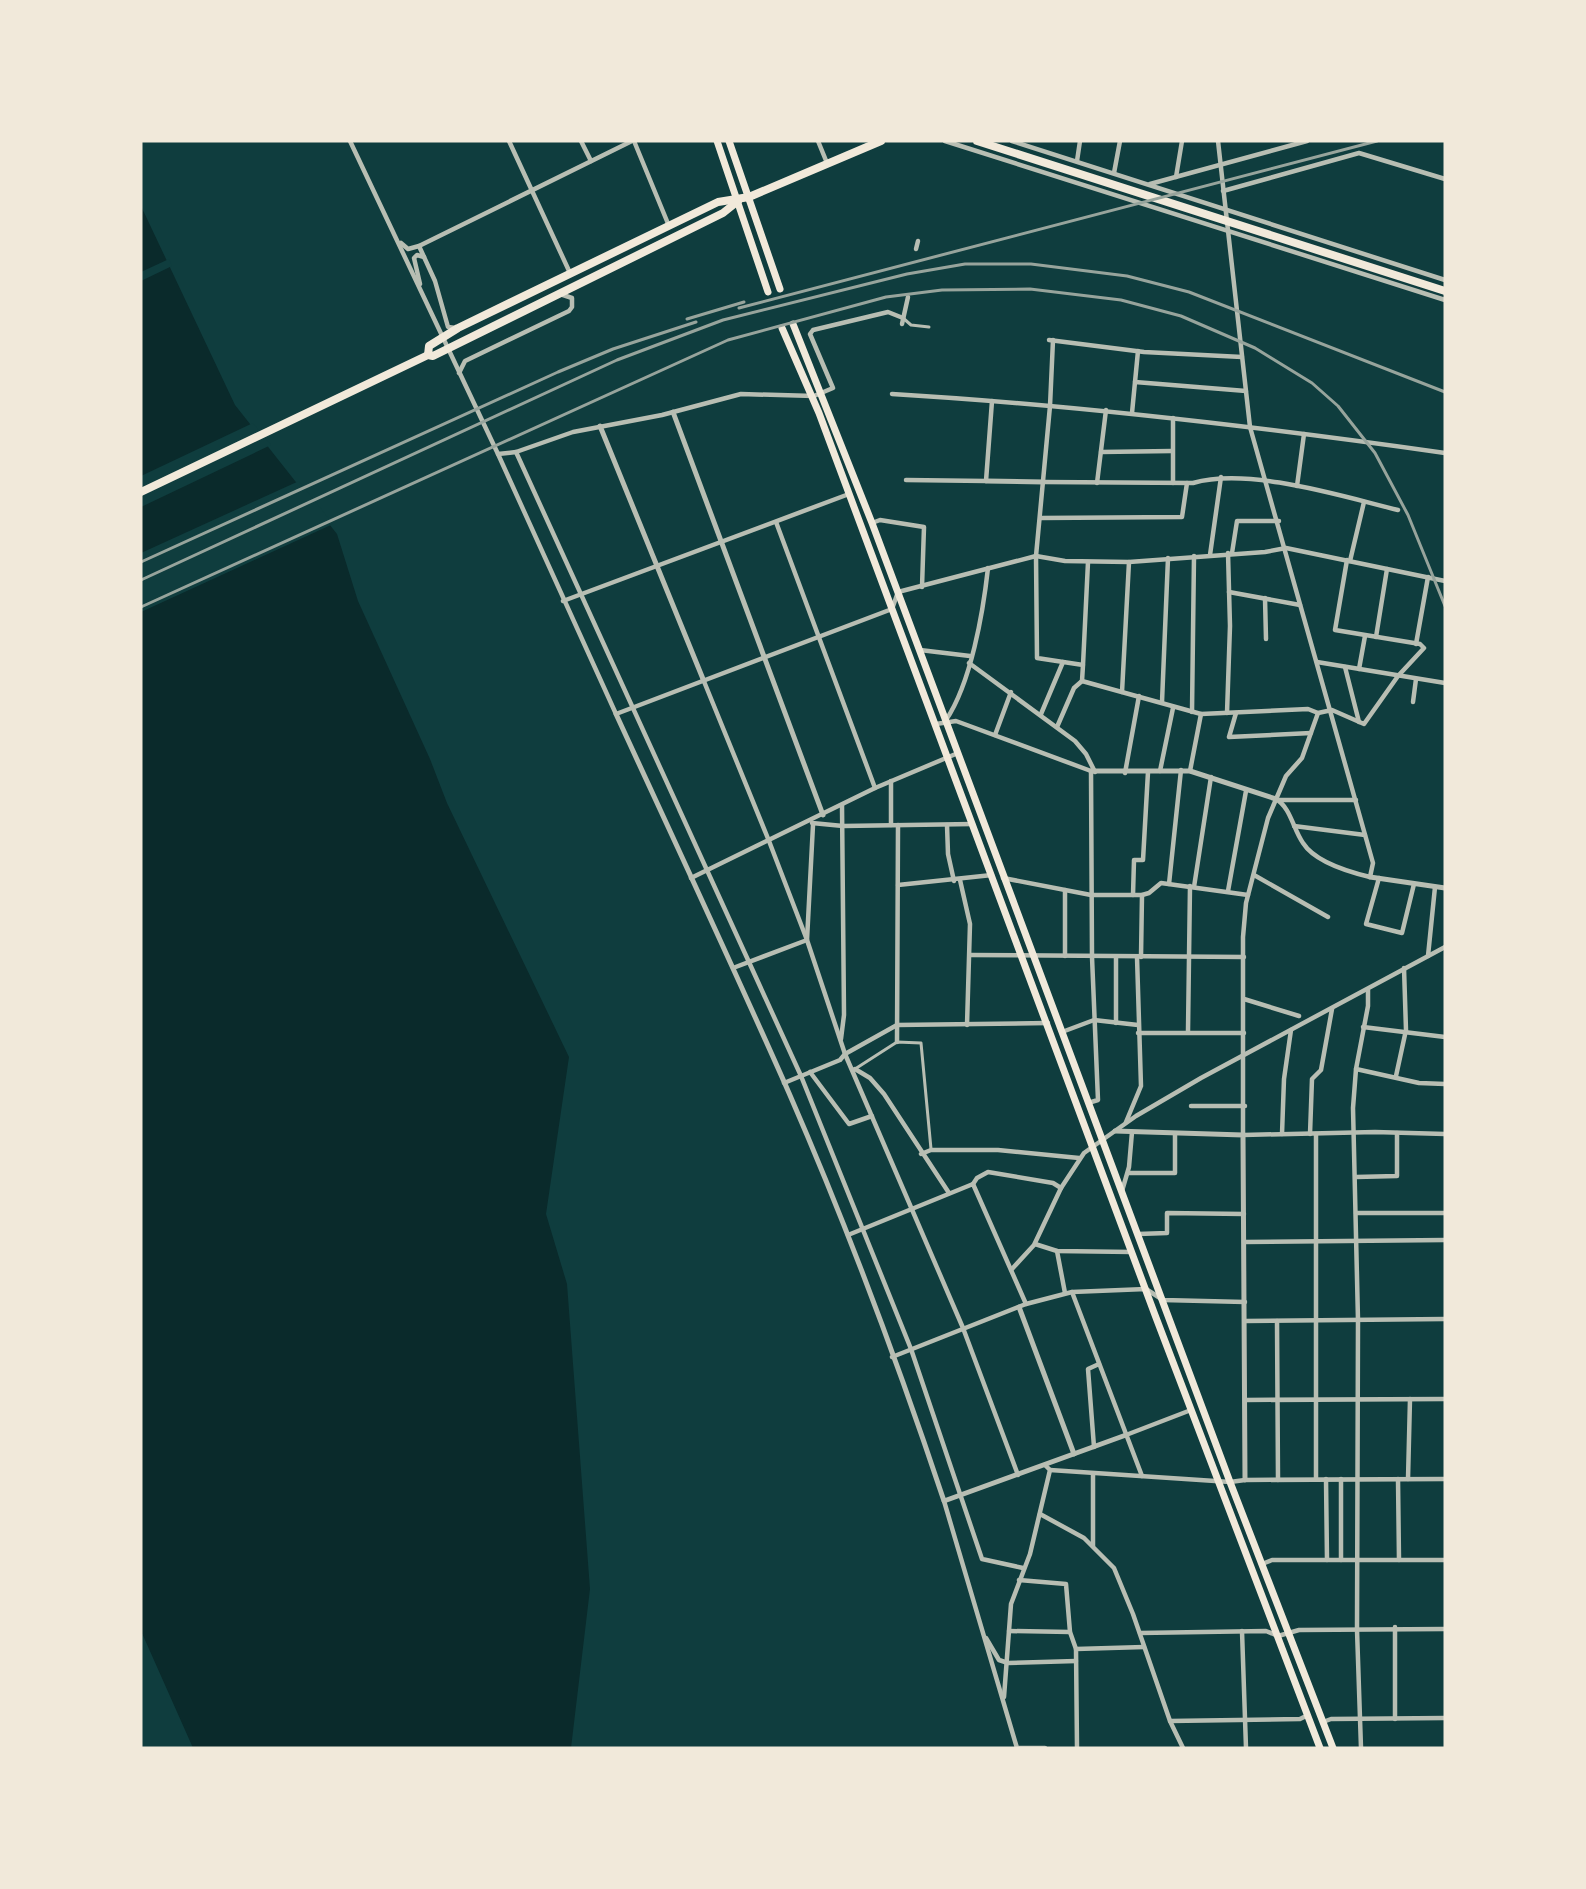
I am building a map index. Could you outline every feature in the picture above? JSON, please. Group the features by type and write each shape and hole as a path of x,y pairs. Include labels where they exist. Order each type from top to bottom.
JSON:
{"highway":[{"path":"430,355 429,346 458,328 718,202 738,201 749,197 881,141"},
{"path":"977,141 1445,291"},
{"path":"141,492 556,296 723,213 738,201"}],"main road":[{"path":"717,141 768,292"},
{"path":"729,141 780,289"},
{"path":"793,324 872,523 1121,1193 1164,1300 1230,1482 1333,1748"},
{"path":"782,328 812,396 1191,1410 1320,1748"}],"street":[{"path":"350,141 498,454 563,601 734,968 848,1235 944,1501 1017,1748 1045,1748"},
{"path":"509,141 570,273"},
{"path":"581,141 591,161"},
{"path":"395,236 408,249 419,246 633,141 669,226"},
{"path":"818,141 827,163"},
{"path":"945,141 1445,300"},
{"path":"1012,141 1445,280"},
{"path":"1077,161 1080,141"},
{"path":"1114,173 1120,141"},
{"path":"1176,177 1182,141"},
{"path":"1218,141 1250,427 1279,521 1373,863 1370,877"},
{"path":"1275,141 1276,149"},
{"path":"1150,184 1307,141"},
{"path":"1223,191 1359,153 1445,179"},
{"path":"916,249 918,241"},
{"path":"419,246 435,281 448,327 458,328"},
{"path":"424,257 417,255 413,262 425,302"},
{"path":"459,373 465,361 572,307 572,298 556,296"},
{"path":"903,321 908,297"},
{"path":"498,454 516,452 573,432 673,412 741,394 812,396 822,394 833,388 810,334 813,330 888,312 911,325 929,327"},
{"path":"1083,665 1037,658 1036,556 1050,406 1051,340 1138,351 1242,357"},
{"path":"1132,413 1138,351"},
{"path":"1135,382 1246,391"},
{"path":"892,394 1106,410 1445,453"},
{"path":"986,481 992,401"},
{"path":"1097,483 1106,410"},
{"path":"673,412 823,815"},
{"path":"1173,418 1173,483"},
{"path":"600,426 769,841 807,940 845,1054 854,1070 910,1209 963,1329 1018,1475"},
{"path":"1297,486 1304,434"},
{"path":"1101,452 1172,451"},
{"path":"516,452 801,1076 911,1349 982,1559 1023,1568"},
{"path":"906,480 1187,483 1221,477 1297,486 1398,510"},
{"path":"1210,555 1221,477"},
{"path":"1041,518 1182,517 1187,483"},
{"path":"563,601 849,494"},
{"path":"1082,681 1201,714 1308,709 1318,713 1332,710 1364,724 1398,676 1424,648 1416,644 1335,630 1349,560 1364,502"},
{"path":"872,523 880,520 924,527 922,587"},
{"path":"1227,713 1230,553 1238,521 1279,521"},
{"path":"776,522 875,788"},
{"path":"616,714 818,635 892,609 898,592 1036,556 1088,562 1129,562 1286,548 1445,581"},
{"path":"1192,712 1194,556"},
{"path":"1162,702 1168,558"},
{"path":"1057,726 1074,688 1082,681 1088,562"},
{"path":"1122,692 1129,562"},
{"path":"946,720 952,711 969,663 980,622 988,568"},
{"path":"1376,637 1387,569"},
{"path":"1416,644 1428,577"},
{"path":"1229,592 1300,604"},
{"path":"1265,598 1266,639"},
{"path":"1359,669 1365,636"},
{"path":"920,650 970,656"},
{"path":"1041,714 1062,662"},
{"path":"1317,662 1445,683"},
{"path":"969,663 1057,726 1083,749 1093,771 1092,957 1098,1100 1088,1103"},
{"path":"1345,667 1359,722"},
{"path":"1413,702 1416,679"},
{"path":"995,735 1011,692"},
{"path":"1125,773 1139,696"},
{"path":"1160,771 1173,708"},
{"path":"1236,713 1229,737 1311,733"},
{"path":"1245,1480 1243,937 1248,895 1268,818 1286,776 1302,758 1318,713"},
{"path":"1190,771 1201,714"},
{"path":"936,724 946,720 956,721 1093,771 1125,773 1181,770 1211,777 1246,791 1278,799 1356,800"},
{"path":"691,879 812,823 875,788 958,753"},
{"path":"1168,884 1181,770"},
{"path":"1132,895 1134,860 1143,860 1148,772"},
{"path":"1188,1031 1192,887 1211,777"},
{"path":"891,781 891,825"},
{"path":"1228,891 1246,791"},
{"path":"1278,799 1285,806 1303,842 1313,853 1351,871 1370,877 1445,888"},
{"path":"841,1039 844,1015 842,805"},
{"path":"812,823 843,826 973,824"},
{"path":"807,940 812,823"},
{"path":"897,1042 898,825"},
{"path":"947,825 948,854 970,924 967,1025"},
{"path":"1294,826 1365,835"},
{"path":"898,885 992,875"},
{"path":"1254,875 1328,917"},
{"path":"1379,878 1366,924 1402,933 1414,884"},
{"path":"1003,879 1092,895 1142,895 1149,893 1161,883 1248,895"},
{"path":"1428,956 1435,887"},
{"path":"1065,890 1065,956"},
{"path":"1126,1123 1141,1086 1138,1025 1142,895"},
{"path":"734,968 807,940"},
{"path":"1012,1269 1035,1244 1061,1188 1079,1158 1102,1140 1201,1078 1445,947"},
{"path":"970,955 1244,957"},
{"path":"1116,957 1116,1023"},
{"path":"1396,1076 1406,1030 1404,968"},
{"path":"1361,1748 1357,1629 1359,1400 1355,1133 1356,1069 1368,990"},
{"path":"1244,999 1299,1018 1293,1028 1284,1079 1282,1134"},
{"path":"1316,1479 1316,1242 1312,1079 1321,1070 1332,1009"},
{"path":"1062,1032 1094,1020 1138,1025"},
{"path":"784,1083 840,1060 845,1054 897,1025 1048,1023"},
{"path":"1363,1027 1406,1030 1445,1037"},
{"path":"1138,1033 1188,1031 1244,1033"},
{"path":"854,1070 897,1042 921,1042 931,1150"},
{"path":"1356,1069 1396,1076 1419,1083 1445,1084"},
{"path":"854,1070 870,1078 884,1094 921,1154 949,1193"},
{"path":"810,1072 849,1124 872,1116"},
{"path":"1191,1106 1245,1106"},
{"path":"1115,1131 1244,1135 1445,1134"},
{"path":"1121,1193 1128,1173 1132,1132"},
{"path":"1356,1177 1397,1176 1396,1133"},
{"path":"1128,1173 1175,1173 1175,1134"},
{"path":"921,1154 931,1150 998,1150 1079,1158"},
{"path":"848,1235 973,1184 976,1178 988,1172 1053,1183 1061,1188"},
{"path":"973,1184 1012,1269 1022,1305 1074,1454"},
{"path":"1138,1234 1167,1233 1167,1213 1244,1214"},
{"path":"1356,1213 1445,1213"},
{"path":"1244,1242 1316,1242 1357,1239 1445,1240"},
{"path":"1035,1244 1057,1251 1132,1252"},
{"path":"1057,1251 1065,1293"},
{"path":"892,1357 1022,1305 1065,1293 1146,1289 1164,1300 1245,1302"},
{"path":"1072,1292 1142,1476"},
{"path":"1245,1321 1445,1319"},
{"path":"1277,1321 1278,1480"},
{"path":"1094,1447 1088,1369 1099,1364"},
{"path":"1408,1479 1410,1399"},
{"path":"1245,1400 1445,1399"},
{"path":"944,1501 1048,1467 1074,1454 1191,1410"},
{"path":"1048,1467 1092,1474 1230,1482 1445,1479"},
{"path":"1004,1702 1011,1604 1030,1554 1048,1467"},
{"path":"1092,1474 1093,1546"},
{"path":"1326,1479 1327,1560"},
{"path":"1341,1479 1341,1560"},
{"path":"1398,1479 1399,1560"},
{"path":"1040,1514 1061,1524 1093,1546 1114,1568 1140,1633 1170,1721 1184,1748"},
{"path":"1262,1564 1272,1560 1445,1560"},
{"path":"1019,1580 1066,1584 1070,1632 1076,1649 1077,1748"},
{"path":"1140,1633 1266,1631 1278,1636 1288,1633 1395,1627 1445,1629"},
{"path":"1395,1627 1395,1719"},
{"path":"1009,1631 1070,1632"},
{"path":"1242,1631 1246,1748"},
{"path":"984,1636 993,1646 999,1660 1008,1663 1076,1661"},
{"path":"1076,1649 1144,1647"},
{"path":"1170,1721 1300,1719 1308,1715"},
{"path":"1323,1722 1331,1719 1445,1718"}],"water":[{"path":"141,206 235,405 337,534 358,601 430,759 447,803 569,1057 546,1214 567,1284 590,1589 571,1748 193,1748 141,1631"}],"pier":[{"path":"169,259 172,266 141,281 141,272"},
{"path":"253,423 271,445 141,507 141,476"},
{"path":"299,481 333,524 141,612 141,553"}],"railway":[{"path":"739,308 1377,141"},
{"path":"141,580 617,360 723,320 907,274 965,264 1031,264 1127,276 1189,292 1445,392"},
{"path":"141,607 728,340 886,297 942,290 1030,289 1121,300 1181,316 1255,348 1312,383 1338,406 1375,453 1408,515 1445,606"},
{"path":"687,319 744,302"},
{"path":"141,562 558,372 613,349 696,322"}]}
